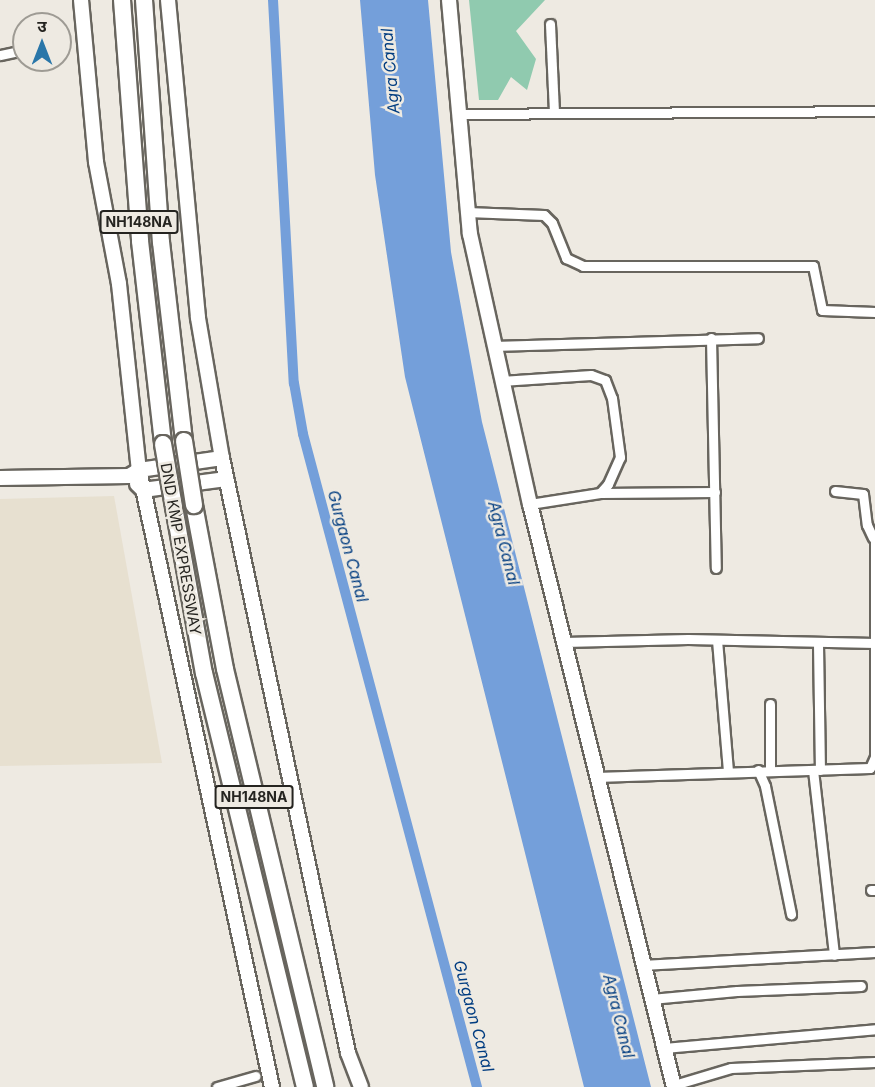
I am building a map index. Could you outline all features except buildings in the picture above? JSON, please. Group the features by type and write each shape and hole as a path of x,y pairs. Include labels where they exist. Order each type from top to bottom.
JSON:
{"highway":[{"name":"DND KMP EXPRESSWAY","path":"122,0 141,252 163,444 204,673 305,1087"},
{"name":"DND KMP EXPRESSWAY","path":"144,0 161,242 184,441 194,505 225,669 325,1087"}],"street":[{"path":"81,0 96,162 119,284 134,473 142,490 272,1087"},
{"path":"168,0 198,318 222,458 348,1053 361,1087"},
{"path":"449,0 467,212 493,346 596,777 674,1086 731,1068 875,1062"},
{"path":"550,24 554,112"},
{"path":"458,114 875,111"},
{"path":"467,212 544,215 552,223 566,258 583,266 813,266 822,310 875,312"},
{"path":"711,338 716,568"},
{"path":"493,346 758,338"},
{"path":"501,381 582,374 605,380 619,427 620,457 600,493"},
{"path":"0,478 134,473 222,458"},
{"path":"142,490 226,479"},
{"path":"596,777 770,769 870,768 875,757 874,537 867,525 863,494 835,490"},
{"path":"530,504 600,493 715,492"},
{"path":"564,642 717,640 818,644 874,643"},
{"path":"717,640 728,771"},
{"path":"818,644 817,770 834,955"},
{"path":"770,704 770,769"},
{"path":"758,770 765,786 791,914"},
{"path":"642,965 875,952"},
{"path":"651,999 737,991 861,986"},
{"path":"664,1048 875,1029"},
{"path":"217,1087 255,1077"}],"shaded area":[{"path":"114,496 162,763 0,766 0,499"}],"green space":[{"path":"469,0 545,0 516,31 536,59 527,90 511,77 498,100 479,100"}],"water":[{"name":"Agra Canal","path":"360,0 428,0 451,252 482,422 651,1087 584,1087 405,377 375,175"}],"waterway":[{"name":"Gurgaon Canal","path":"273,0 294,383 303,434 477,1087"}]}
